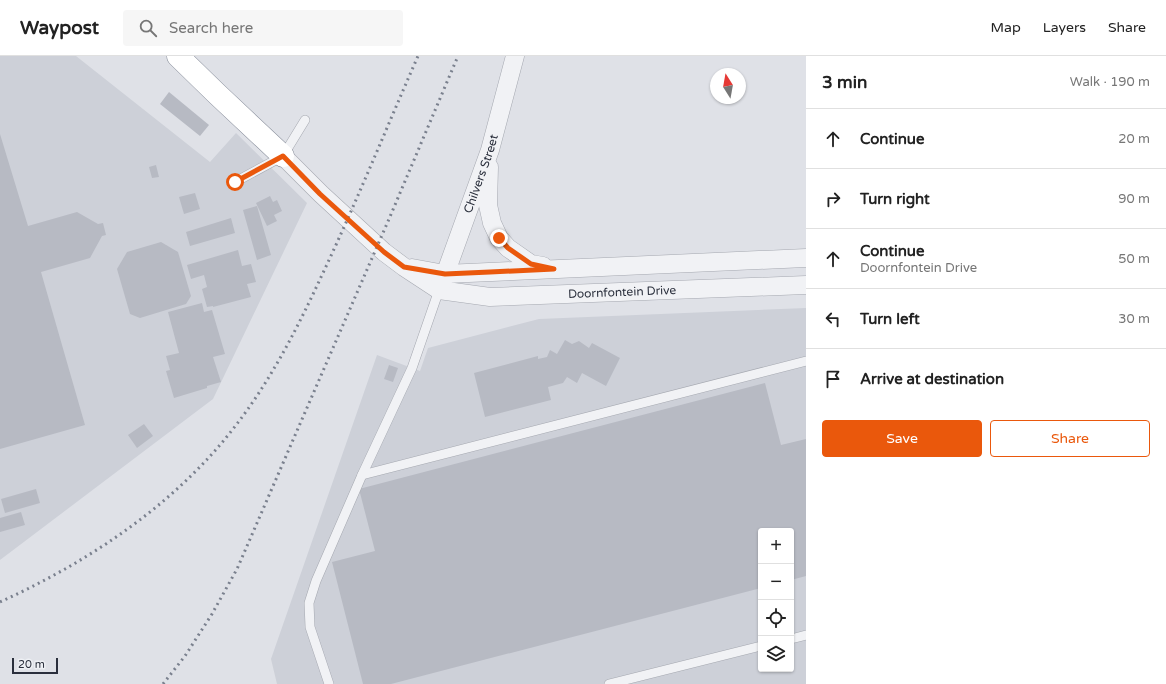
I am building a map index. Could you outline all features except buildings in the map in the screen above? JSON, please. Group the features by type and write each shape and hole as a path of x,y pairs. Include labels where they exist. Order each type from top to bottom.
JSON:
{"highway":[{"path":"178,56 283,156"}],"street":[{"name":"Chilvers Street","path":"442,282 490,150 515,56"},
{"path":"490,150 488,205 492,223 499,238 508,248 531,264 554,269"},
{"path":"283,156 320,194 384,252 404,267 442,282 490,272 806,258"},
{"name":"Doornfontein Drive","path":"442,282 490,297 806,285"}],"lane":[{"path":"235,182 283,156 306,120"},
{"path":"329,684 310,627 309,603 316,581 362,475 412,368 442,282"},
{"path":"362,475 806,361"},
{"path":"794,638 806,635"},
{"path":"608,684 758,647"}],"shaded area":[{"path":"0,56 76,56 210,162 236,133 307,203 213,399 0,560"},
{"path":"806,308 806,684 277,684 271,659 377,355 420,371 428,348 539,319"}],"railway":[{"path":"0,602 65,569 97,550 127,529 184,483 233,429 271,374 303,315 347,221 418,56"},
{"path":"163,684 185,656 212,614 237,569 458,56"}],"route":[{"path":"235,182 283,156 320,194 384,252 404,267 445,274 554,269 531,264 508,248 499,238"}]}
